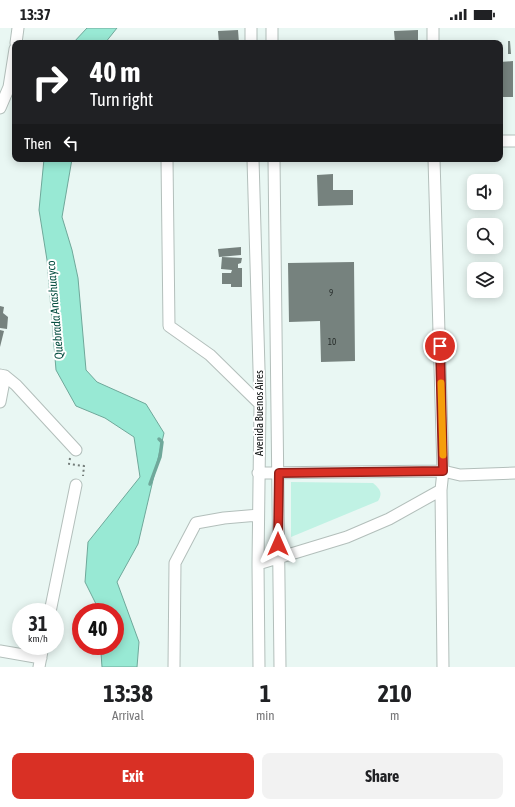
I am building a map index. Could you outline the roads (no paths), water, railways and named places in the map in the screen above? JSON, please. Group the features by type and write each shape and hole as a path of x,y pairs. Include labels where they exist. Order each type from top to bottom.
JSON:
{"street":[{"path":"16,40 18,28"},
{"path":"251,28 251,40"},
{"path":"272,28 272,40"},
{"path":"433,28 433,40"},
{"path":"0,108 10,87 12,72"},
{"path":"503,141 515,141"},
{"path":"167,162 169,326 210,354 260,404"},
{"name":"Avenida Buenos Aires","path":"253,162 260,404 258,473 259,667"},
{"name":"Avenida Buenos Aires","path":"274,162 279,473 278,559 280,667"},
{"path":"434,162 443,471 441,490 443,667"},
{"path":"0,402 2,375"},
{"path":"2,375 16,385 73,452"},
{"path":"258,473 443,471 460,475 515,473"},
{"path":"52,603 77,480"},
{"path":"258,564 347,537 389,519 441,490"},
{"path":"174,667 174,563 196,523 224,518 258,515"},
{"path":"0,651 40,662"}],"water":[{"path":"87,28 117,28 107,40 76,40"},
{"path":"44,162 71,162 62,217 72,250 78,278 86,370 97,382 146,404 164,433 138,544 117,582 139,642 137,667 102,667 101,655 124,655 124,603 96,603 85,582 88,542 140,477 134,437 105,418 76,406 56,370 47,260 39,210"}],"waterway":[{"name":"Quebrada Anashuayco","path":"150,484 160,457 162,442 159,439"}]}
